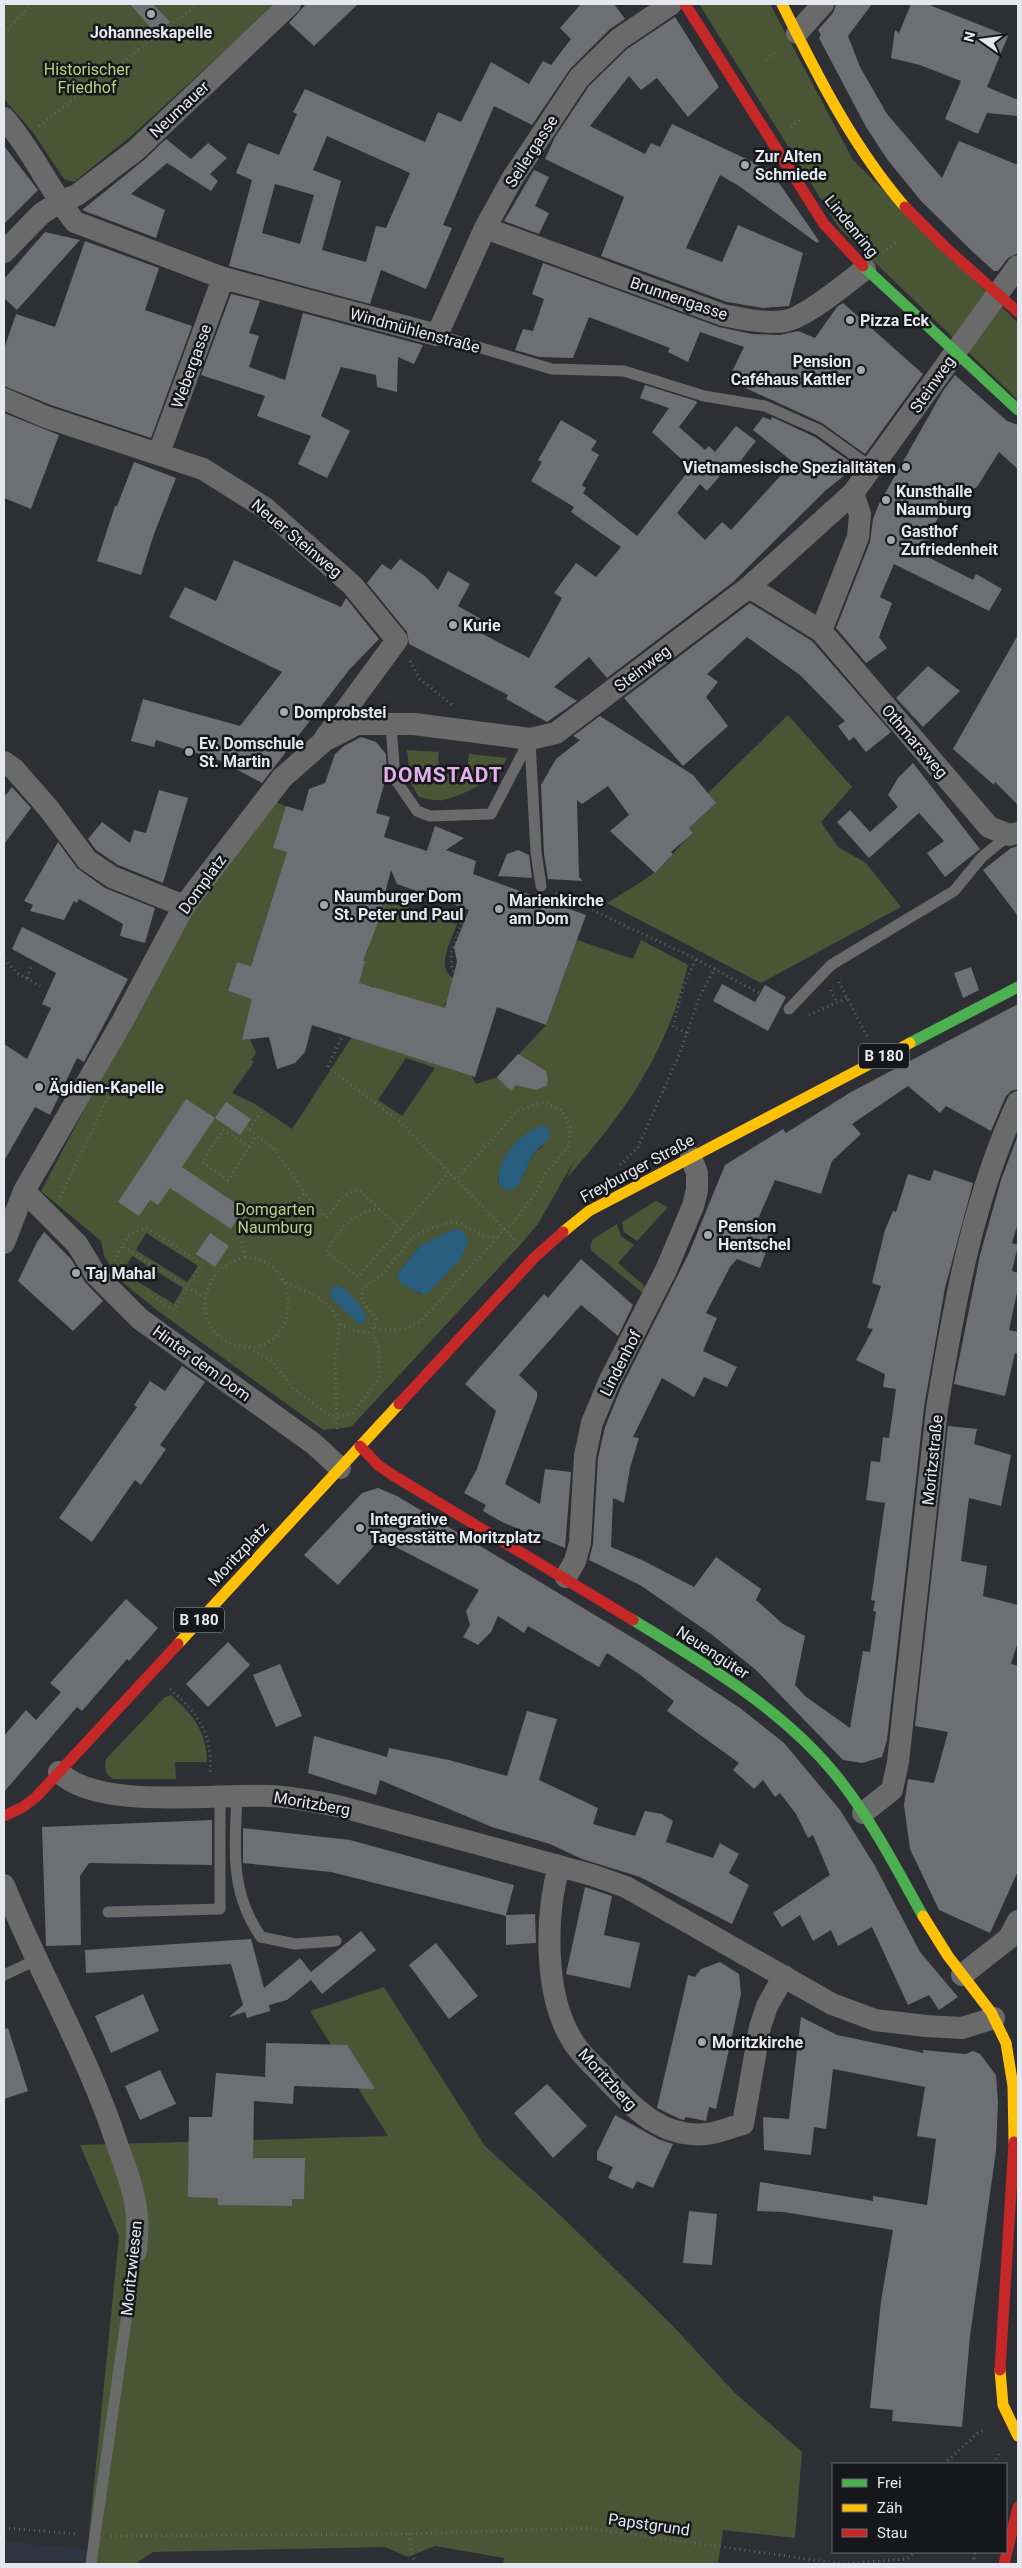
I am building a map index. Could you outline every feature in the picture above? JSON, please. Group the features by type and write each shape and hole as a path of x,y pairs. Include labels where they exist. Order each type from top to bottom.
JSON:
{"main road":[{"name":"Lindenring","path":"685,4 824,224 865,269 1018,410"},
{"path":"782,4 854,137 880,177 910,212 1018,312"},
{"name":"Freyburger Straße","path":"340,1468 556,1237 589,1211 1018,987"},
{"name":"Neuengüter","path":"360,1446 378,1465 394,1476 566,1577 714,1671 760,1704 800,1737 827,1766 863,1813 942,1946 994,2018 1010,2056 1014,2137 1012,2210 999,2383 1000,2397 1007,2422"},
{"name":"Moritzplatz","path":"59,1772 340,1468"},
{"name":"B 180","path":"4,1816 23,1807 59,1772"},
{"path":"1007,2422 1018,2436"},
{"path":"1007,2552 1018,2506"}],"street":[{"name":"Neumauer","path":"4,252 41,214 59,202 78,194 136,150 290,4"},
{"name":"Seilergasse","path":"436,334 485,228 512,179 579,78 619,39 672,4"},
{"path":"797,33 823,4"},
{"name":"Windmühlenstraße","path":"4,118 74,222 223,278 436,334"},
{"name":"Brunnengasse","path":"485,228 723,315 747,319 785,321 802,314 865,269"},
{"name":"Steinweg","path":"530,739 556,733 749,587 853,493 954,351 1015,272"},
{"name":"Webergasse","path":"159,453 223,278"},
{"name":"Neuer Steinweg","path":"4,399 46,417 203,469 265,508 352,585 397,640"},
{"path":"749,587 821,631 858,537 860,514 853,493"},
{"name":"Othmarsweg","path":"821,631 989,827 1014,834"},
{"path":"324,741 397,640"},
{"name":"Domplatz","path":"4,1243 24,1191 122,1022 184,906 282,778 324,741 358,724 414,724 530,739"},
{"path":"4,762 14,769 49,809 86,860 112,877 184,906"},
{"name":"Moritzstraße","path":"863,1813 892,1790 898,1762 936,1418 945,1362 974,1223 989,1173 1018,1102"},
{"name":"Lindenhof","path":"566,1577 575,1561 580,1543 585,1456 592,1423 609,1382 666,1270 693,1206 697,1190 697,1173 691,1157"},
{"path":"4,1200 24,1191 50,1218"},
{"name":"Hinter dem Dom","path":"50,1218 77,1244 96,1275 140,1319 314,1444 340,1468"},
{"name":"Moritzberg","path":"59,1772 69,1782 111,1795 222,1795 305,1799 342,1807 559,1866 626,1887 784,1976 767,2006 760,2027 743,2124 707,2134 684,2133 652,2122 634,2110 572,2040 554,1997 550,1970 552,1901 559,1866"},
{"name":"Moritzwiesen","path":"4,1885 36,1960 87,2064 108,2115 129,2178 137,2217 136,2251"},
{"path":"962,1975 1009,1938 1018,1921"},
{"path":"784,1976 832,2004 875,2020 962,2028 994,2018"}],"lane":[{"name":"Windmühlenstraße","path":"436,334 552,369 624,371 704,396 765,406 819,430 872,468"},
{"path":"391,724 395,779 417,812 430,816 491,814 530,739"},
{"path":"530,739 536,852 541,886"},
{"path":"789,1009 831,965 954,891 982,857 1014,834"},
{"path":"108,1912 220,1909 222,1795"},
{"path":"222,1795 247,1916 261,1936 295,1944 336,1941"},
{"path":"4,1975 36,1960"},
{"name":"Moritzwiesen","path":"91,2564 136,2251"}],"path":[{"path":"4,33 32,4"},
{"path":"21,141 198,4"},
{"path":"397,640 420,679 456,708"},
{"path":"430,848 435,834"},
{"path":"458,974 452,970 449,960 463,918 459,895 463,886"},
{"path":"541,886 596,914 715,968 789,1009"},
{"path":"442,888 459,895"},
{"path":"4,959 17,973 40,986"},
{"path":"687,1033 673,1027 682,990 696,959"},
{"path":"27,978 32,967"},
{"path":"613,1172 638,1147 679,1056 699,998 715,968"},
{"path":"831,990 837,1003"},
{"path":"803,1018 846,997 878,1059"},
{"path":"343,1034 328,1067 399,1121 505,1230 536,1258"},
{"path":"50,1218 118,1077"},
{"path":"340,1324 367,1333 373,1329 406,1330 420,1322 533,1197 546,1173 569,1146 570,1127 562,1110 544,1102 517,1112 456,1180"},
{"path":"263,1109 248,1128 274,1149 305,1193 326,1217 338,1199 349,1192 359,1190 400,1228"},
{"path":"249,1147 223,1130 202,1162 228,1180 257,1135"},
{"path":"380,1209 360,1213 348,1222 336,1234 327,1252 358,1278 449,1172"},
{"path":"245,1257 239,1236 257,1207 293,1203 305,1193"},
{"path":"249,1348 265,1344 280,1331 287,1316 289,1296 282,1280 273,1265 259,1257 245,1257 233,1260 222,1267 212,1278 205,1298 204,1309 209,1324 218,1336 232,1345 249,1348 271,1360 293,1388 327,1414 337,1416 352,1414 378,1379 379,1348 373,1329 376,1319 362,1300 361,1290 383,1274 413,1237 425,1230 451,1222 461,1224 486,1237 497,1237"},
{"path":"117,1266 113,1260 130,1234 147,1228 202,1264 174,1310 141,1288"},
{"path":"122,1246 205,1298"},
{"path":"282,1280 318,1297 332,1309 340,1324 335,1360 337,1428"},
{"path":"151,1673 190,1706 202,1723 222,1795"},
{"path":"945,2463 979,2432 1007,2422"},
{"name":"Papstgrund","path":"4,2528 96,2536 408,2534 588,2528 842,2564 906,2559 913,2553"},
{"path":"408,2534 415,2564"}],"shaded area":[{"path":"4,2541 89,2550 86,2564 4,2564"}],"green space":[{"name":"Historischer Friedhof","path":"4,4 276,4 130,137 74,182 64,179 32,131 4,99"},
{"path":"699,4 770,4 853,160 1018,323 1018,400 839,228"},
{"path":"788,715 852,787 821,822 838,847 866,863 901,907 761,983 607,903 648,877 664,864 693,833 689,828 716,803 708,793"},
{"path":"407,750 439,752 440,767 445,773 454,776 460,776 467,770 469,754 507,758 497,772 482,784 455,797 436,800 419,797 411,784"},
{"name":"Domgarten Naumburg","path":"275,802 286,806 287,852 251,966 237,962 228,991 262,1002 251,1035 242,1037 243,1040 250,1039 256,1053 251,1060 254,1062 232,1093 255,1104 292,1129 352,1037 472,1076 476,1084 498,1077 546,1025 577,940 633,959 641,940 688,965 674,1012 659,1048 624,1107 566,1179 575,1159 538,1224 351,1427 323,1430 158,1311 121,1281 104,1256 101,1241 41,1191 191,909","holes":["406,1058 435,1068 402,1116 378,1100","544,1145 533,1154 520,1182 499,1185 498,1177 503,1161","146,1233 198,1266 187,1282 136,1250","421,1245 420,1294 397,1274","132,1256 183,1288 174,1304 122,1272"]},
{"path":"380,897 407,905 409,909 457,924 446,952 445,967 453,978 453,992 449,991 452,994 449,1003 446,1002 444,1005 448,1006 445,1013 374,990 372,986 353,984 364,961 361,960 363,951 367,952 368,949 364,948 383,902"},
{"path":"656,1201 668,1207 637,1241 624,1232 622,1222"},
{"path":"617,1224 621,1236 634,1245 618,1263 647,1288 644,1294 592,1251 590,1246 593,1239"},
{"path":"171,1695 186,1710 197,1725 204,1742 207,1762 175,1762 176,1779 113,1779 106,1770 106,1759 165,1697"},
{"path":"384,1987 485,2146 562,2217 672,2325 735,2393 802,2452 795,2538 723,2530 718,2564 503,2564 504,2558 435,2546 408,2557 385,2547 153,2552 135,2564 86,2564 119,2236 80,2145 388,2136 310,2011"}],"water":[{"path":"543,1125 549,1128 550,1137 533,1154 520,1182 514,1189 506,1190 499,1185 501,1166 505,1157 518,1140"},
{"path":"457,1228 465,1235 468,1242 461,1259 427,1294 417,1292 401,1284 397,1274 421,1245"},
{"path":"340,1286 352,1296 362,1309 366,1319 363,1323 358,1323 332,1299 330,1292 333,1287"}],"building":[{"name":"Johanneskapelle","path":"130,4 153,4 170,22 156,34"},
{"path":"306,4 358,4 314,46 289,23"},
{"path":"581,4 614,4 625,19 610,29 570,69 532,125 494,106 443,225 452,228 426,289 381,270 370,304 229,266 252,180 236,173 248,143 279,155 297,114 293,112 305,89 425,142 438,112 461,122 491,62 529,84 543,61 551,65 571,39 560,28","holes":["327,136 410,173 386,228 376,226 366,262 322,250 341,181 313,170","275,184 314,195 300,244 262,233"]},
{"path":"836,4 872,4 848,36 860,67 887,114 942,178 959,141 1018,165 1018,253 1008,258 998,271 994,271 974,253 921,201 887,159 866,127 819,38 821,35 818,30 833,13"},
{"path":"911,4 927,4 1008,36 987,87 1018,100 1018,116 987,113 978,134 945,119 961,81 920,65 891,58 895,30 899,33"},
{"path":"675,17 719,87 688,117 657,78 641,90 629,76 590,126 645,154 651,143 660,147 672,124 770,170 819,241 817,243 739,186 720,175 686,248 722,262 738,225 803,253 789,306 763,308 727,302 601,256 624,197 545,159 555,137 589,86 627,49"},
{"path":"166,139 191,159 208,143 227,158 210,174 218,181 211,191 167,163 131,194 165,210 156,238 82,210 144,160"},
{"path":"4,146 38,190 4,224"},
{"path":"534,170 549,177 535,206 549,213 539,234 504,221"},
{"path":"45,232 80,240 17,310 4,298 4,279"},
{"path":"85,241 159,268 145,310 192,326 151,438 51,405 4,386 4,349 16,314 55,327"},
{"path":"543,263 719,327 752,334 779,335 798,331 815,338 837,307 843,303 923,374 865,454 822,423 728,380 744,347 700,332 688,362 668,352 670,348 589,317 573,358 539,357 515,350 523,329 533,331 544,299 532,294"},
{"path":"231,294 260,301 249,333 259,336 249,367 285,380 303,313 423,345 414,364 398,357 397,392 377,387 376,375 341,367 321,416 350,431 327,478 298,464 311,436 257,416 265,396 201,375"},
{"path":"955,375 1007,421 1018,425 1018,469 999,452 977,487 963,494 953,488 920,553 973,580 976,574 1002,589 989,611 894,564 880,597 892,603 879,637 887,648 866,663 836,628 870,542 873,519 879,504 943,391"},
{"path":"645,385 696,401 697,403 679,427 705,450 709,446 715,452 736,426 756,441 735,468 730,464 707,491 700,484 677,513 705,540 722,522 731,530 793,462 753,430 763,417 771,420 772,417 815,437 856,466 825,491 732,583 607,678 589,657 554,687 577,701 547,722 506,699 508,695 409,644 407,632 367,583 382,564 391,570 400,559 425,576 438,590 448,571 470,584 458,606 481,619 475,630 529,658 562,598 554,593 576,563 596,577 621,547 571,512 574,507 531,481 542,462 538,460 561,420 597,441 591,450 599,455 582,485 586,488 583,493 637,536 691,468 652,432 669,408 640,398"},
{"path":"4,413 59,435 31,509 4,498"},
{"path":"134,462 176,478 154,534 141,575 97,561 115,506 117,506"},
{"path":"234,560 341,607 346,598 379,639 349,670 262,783 219,760 156,740 154,747 131,741 143,699 240,726 282,672 169,617 185,587 216,601"},
{"path":"750,603 812,641 891,732 866,752 854,737 849,741 838,726 845,721 800,675 747,637 707,674 718,682 706,697 728,726 683,766 624,698"},
{"path":"1018,635 1018,805 995,782 994,785 953,749"},
{"path":"928,666 960,691 923,727 896,698"},
{"path":"600,716 693,775 716,803 689,828 693,833 671,852 673,854 655,873 610,831 629,815 608,786 582,804 577,800 579,877 583,881 548,879 544,854 541,785 556,759 580,740 573,736"},
{"path":"361,737 376,742 386,754 387,774 376,813 390,817 384,837 427,851 435,826 464,838 446,850 476,861 473,874 586,915 546,1025 497,1007 475,1077 312,1025 305,1052 295,1063 277,1069 269,1037 242,1040 252,999 228,991 237,962 251,966 287,852 273,848 286,806 303,811 309,789 325,783 335,754 344,746","holes":["391,870 397,884 469,910 454,947 457,962 445,1008 359,983 365,961 363,961 377,925"]},
{"path":"913,763 980,849 945,877 927,853 944,841 919,813 869,858 837,822 850,810 870,832 898,807 888,795 898,778"},
{"path":"12,787 31,808 4,844 4,797"},
{"path":"159,790 188,798 163,883 118,865 96,850 88,839 102,822 130,843 134,830 146,833"},
{"path":"58,842 77,868 105,888 155,908 145,943 120,936 123,924 79,899 77,903 74,901 64,920 30,911 33,905 24,901"},
{"path":"1018,846 1018,916 983,870 1011,848"},
{"path":"518,850 529,855 532,878 498,876 507,854"},
{"path":"22,927 128,979 84,1062 77,1058 50,1115 35,1107 4,1161 4,1044 27,1059 51,1008 42,1004 56,973 12,949"},
{"path":"971,967 979,990 963,998 954,973"},
{"path":"722,984 755,1002 765,985 786,997 768,1031 713,1001"},
{"path":"1018,1004 1018,1089 1011,1091 1006,1096 991,1131 946,1106 940,1113 908,1086 852,1124 861,1134 832,1161 821,1194 775,1180 755,1226 773,1234 760,1268 737,1259 730,1267 706,1313 717,1318 703,1351 737,1367 727,1387 704,1377 694,1397 662,1378 633,1437 639,1438 630,1468 624,1503 613,1498 611,1547 642,1560 694,1587 716,1557 761,1589 756,1600 783,1624 805,1636 795,1685 805,1696 850,1728 863,1651 870,1652 876,1612 873,1611 875,1601 871,1600 885,1503 866,1500 871,1461 880,1462 883,1437 889,1438 896,1389 883,1387 885,1374 856,1360 873,1329 867,1328 881,1286 872,1283 885,1230 893,1211 896,1212 908,1174 930,1181 934,1170 973,1183 945,1288 924,1407 887,1740 882,1757 862,1763 843,1760 756,1670 711,1634 640,1585 589,1560 593,1544 598,1458 605,1427 621,1388 689,1253 725,1165 783,1129 786,1133 851,1092"},
{"path":"518,1054 546,1071 548,1081 546,1086 536,1090 516,1085 511,1091 497,1077"},
{"path":"186,1099 215,1118 182,1167 244,1209 231,1229 170,1188 158,1205 150,1200 139,1216 118,1202"},
{"path":"226,1102 251,1119 240,1135 215,1118"},
{"path":"1018,1135 1018,1223 1012,1243 1018,1245 1012,1271 1018,1273 1018,1288 1009,1330 1018,1332 1018,1354 1015,1353 1005,1396 954,1384 980,1255 1001,1180"},
{"path":"44,1232 71,1259 85,1282 103,1301 73,1331 18,1281"},
{"path":"210,1233 229,1246 215,1267 196,1254"},
{"path":"581,1259 633,1305 618,1336 581,1305 519,1375 537,1392 537,1398 505,1484 540,1504 545,1469 571,1472 565,1548 502,1522 483,1511 486,1505 464,1493 477,1469 496,1411 465,1384 544,1294 548,1298"},
{"path":"182,1366 205,1382 160,1445 166,1449 141,1485 135,1480 92,1542 59,1518 137,1407 134,1405 150,1381 165,1391"},
{"path":"948,1426 977,1429 974,1444 1011,1455 1001,1506 969,1498 961,1561 987,1566 983,1596 1018,1605 1018,1641 1011,1664 1018,1666 1018,1871 990,1933 939,1910 910,1849 904,1805 908,1779 934,1783 948,1732 915,1726"},
{"path":"378,1488 397,1496 643,1644 740,1708 784,1743 840,1810 875,1866 920,1952 958,1997 939,2010 929,1995 908,2005 872,1927 838,1946 831,1930 813,1941 800,1915 782,1927 773,1913 830,1875 813,1835 808,1838 796,1814 780,1793 775,1797 763,1780 754,1789 733,1770 739,1763 667,1711 674,1701 639,1674 607,1653 599,1667 528,1626 524,1633 498,1616 491,1632 478,1645 463,1637 470,1625 466,1611 479,1590 388,1543 382,1537 338,1585 304,1555 362,1493"},
{"path":"126,1599 158,1628 129,1661 127,1659 82,1711 77,1707 4,1792 4,1736 26,1710 36,1720 61,1692 50,1683"},
{"path":"228,1642 250,1665 208,1707 186,1684"},
{"path":"280,1664 302,1716 276,1727 253,1675"},
{"path":"527,1711 557,1719 539,1780 598,1808 593,1824 635,1836 645,1811 662,1814 673,1821 666,1842 713,1858 720,1843 739,1854 729,1873 749,1885 732,1924 640,1877 582,1859 550,1844 492,1827 380,1780 376,1795 308,1773 314,1736 387,1757 389,1748 449,1760 507,1776"},
{"path":"212,1820 212,1865 89,1863 80,1876 81,1945 46,1946 42,1827"},
{"path":"243,1828 350,1840 514,1885 506,1915 535,1914 536,1943 506,1945 506,1916 331,1872 243,1863"},
{"path":"585,1887 612,1896 604,1935 640,1943 630,1988 566,1974"},
{"path":"361,1931 376,1950 322,1994 311,1980 287,2000 269,2005 270,2011 247,2018 245,2012 229,2017 243,2005 231,1964 86,1973 85,1950 251,1939 264,1988 300,1958 311,1972"},
{"path":"436,1943 478,1996 449,2019 409,1965"},
{"name":"Moritzkirche","path":"720,1962 739,1974 741,1994 716,2109 709,2107 706,2121 686,2117 684,2120 657,2108 688,1975 695,1977 701,1969"},
{"path":"143,1994 159,2031 111,2053 95,2016"},
{"path":"801,2017 837,2035 924,2053 922,2050 966,2054 973,2051 980,2054 996,2075 998,2102 996,2151 970,2336 962,2427 892,2421 893,2410 870,2408 881,2301 893,2230 784,2212 757,2211 760,2182 873,2201 873,2196 927,2205 936,2139 917,2136 925,2087 833,2069 826,2129 814,2127 811,2155 764,2150 763,2117 789,2119"},
{"path":"8,2028 28,2091 4,2099 4,2029"},
{"path":"266,2043 347,2045 375,2089 294,2086 293,2104 254,2101 253,2158 305,2158 304,2199 292,2199 292,2206 218,2205 218,2198 188,2197 189,2117 212,2117 216,2073 265,2077"},
{"path":"160,2070 176,2104 140,2120 125,2086"},
{"path":"547,2084 587,2126 553,2158 514,2113"},
{"path":"615,2115 658,2139 673,2144 653,2188 637,2181 633,2189 608,2178 613,2167 597,2160 597,2152"},
{"path":"689,2211 717,2214 712,2265 683,2263"}],"traffic: fast":[{"path":"863,266 1018,410"},
{"path":"910,1043 1018,987"},
{"path":"633,1620 741,1689 791,1728 814,1750 848,1790 860,1808 923,1916"}],"traffic: slow":[{"path":"782,4 823,84 852,135 886,184 905,207"},
{"path":"563,1232 589,1211 910,1043"},
{"path":"178,1644 399,1404"},
{"path":"923,1916 948,1956 991,2012 1006,2043 1013,2086 1014,2142"},
{"path":"1000,2370 1003,2405 1018,2436"}],"traffic: jam":[{"path":"685,4 824,224 863,266"},
{"path":"905,207 945,247 1018,312"},
{"path":"399,1404 535,1257 563,1232"},
{"path":"360,1446 378,1465 394,1476 633,1620"},
{"path":"4,1816 23,1807 36,1797 178,1644"},
{"path":"1000,2370 1014,2142"},
{"path":"1007,2552 1018,2507"},
{"path":"1004,2564 1007,2553"}],"place":[{"name":"Johanneskapelle","path":"151,14"},
{"name":"Zur Alten Schmiede","path":"745,165"},
{"name":"Pizza Eck","path":"850,320"},
{"name":"Pension Caféhaus Kattler","path":"861,370"},
{"name":"Vietnamesische Spezialitäten","path":"906,467"},
{"name":"Kunsthalle Naumburg","path":"886,500"},
{"name":"Gasthof Zufriedenheit","path":"891,540"},
{"name":"Kurie","path":"453,625"},
{"name":"Domprobstei","path":"284,712"},
{"name":"Ev. Domschule St. Martin","path":"189,752"},
{"name":"Naumburger Dom St. Peter und Paul","path":"324,905"},
{"name":"Marienkirche am Dom","path":"499,909"},
{"name":"Ägidien-Kapelle","path":"39,1087"},
{"name":"Pension Hentschel","path":"708,1235"},
{"name":"Taj Mahal","path":"76,1273"},
{"name":"Integrative Tagesstätte Moritzplatz","path":"360,1528"},
{"name":"Moritzkirche","path":"702,2042"}],"district":[{"name":"DOMSTADT","path":"443,775"}]}
